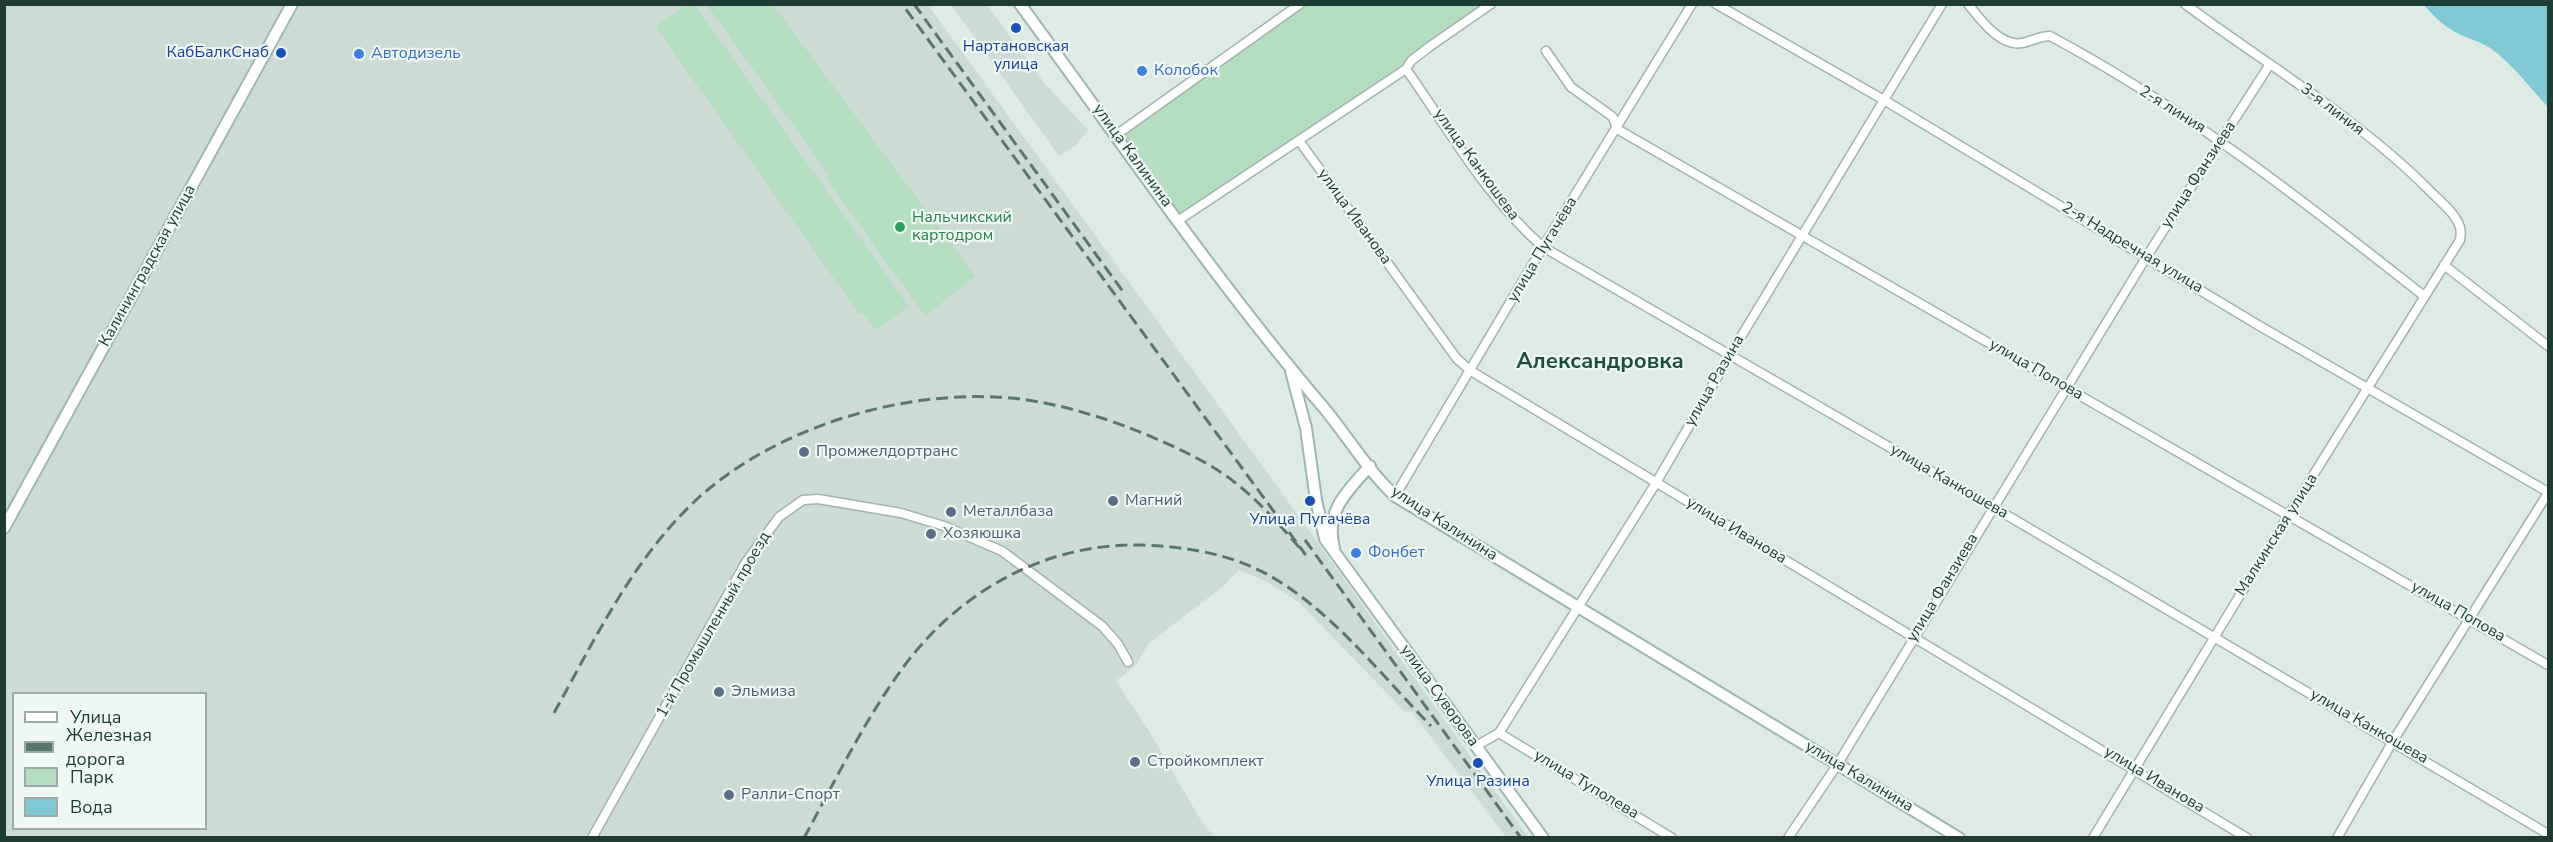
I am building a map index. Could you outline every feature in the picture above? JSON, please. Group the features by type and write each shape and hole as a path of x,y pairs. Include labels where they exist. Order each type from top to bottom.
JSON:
{"street":[{"name":"Калининградская улица","path":"4,528 292,4"},
{"name":"улица Калинина","path":"1020,4 1268,341 1395,496 1959,837"},
{"path":"1116,135 1300,4"},
{"path":"1179,220 1300,142 1406,69 1411,61 1429,47 1491,4"},
{"name":"улица Пугачёва","path":"1395,496 1543,247 1692,4"},
{"name":"2-я Надречная улица","path":"1716,4 1884,100 2368,389 2548,493"},
{"name":"улица Разина","path":"1476,746 1499,733 1656,483 1730,355 1942,4"},
{"name":"2-я линия","path":"1968,4 1986,26 2008,41 2020,43 2050,36 2085,55 2221,141 2318,212 2424,296"},
{"name":"3-я линия","path":"2185,4 2271,64 2402,162 2449,210 2460,225 2461,234"},
{"name":"улица Попова","path":"1546,51 1571,87 1613,117 1617,129 2470,618 2548,665"},
{"name":"улица Фанзиева","path":"1788,837 1838,765 1914,636 2147,256 2271,64"},
{"name":"улица Канкошева","path":"1406,69 1487,185 1526,232 1543,247 1993,507 2548,834"},
{"name":"улица Иванова","path":"1300,142 1456,359 1656,483 2136,768 2247,837"},
{"name":"Малкинская улица","path":"2093,837 2289,514 2460,240 2461,234"},
{"path":"2444,265 2548,346"},
{"name":"улица Суворова","path":"1291,368 1306,428 1322,531 1335,554 1543,837"},
{"path":"1335,554 1331,539 1335,511 1341,498 1370,466"},
{"path":"2337,837 2393,741 2548,493"},
{"name":"1-й Промышленный проезд","path":"592,837 746,562 779,517 803,500 818,499 901,513 944,526 995,547 1102,626 1118,644 1128,662"},
{"name":"улица Туполева","path":"1499,733 1672,837"}],"shaded area":[{"path":"5,4 928,5 1324,551 1528,837 1506,837 1412,712 1404,711 1299,602 1269,583 1239,570 1221,588 1149,643 1135,666 1116,681 1149,731 1200,819 1214,837 5,838"},
{"path":"951,5 987,5 1045,84 1088,130 1075,146 1059,156"}],"green space":[{"path":"685,5 695,5 909,307 876,330 863,313 859,314 655,26"},
{"path":"707,5 773,5 975,276 925,316 826,178 829,175"},
{"path":"1300,5 1491,5 1179,220 1116,135"}],"water":[{"path":"2424,5 2548,5 2548,107 2515,70 2493,50 2451,30"}],"railway":[{"path":"554,713 600,629 633,575 672,525 694,502 724,477 758,455 795,436 874,409 915,401 956,397 995,397 1033,401 1109,420 1176,448 1225,475 1257,502 1305,554 902,4"},
{"path":"914,4 1124,293"},
{"path":"1305,540 1521,838"},
{"path":"804,838 875,709 902,669 924,642 949,617 976,596 1005,578 1068,553 1102,547 1137,545 1174,547 1210,553 1261,571 1299,595 1339,629 1431,726"}],"place":[{"name":"Нартановская улица","path":"1016,28"},
{"name":"КабБалкСнаб","path":"281,53"},
{"name":"Автодизель","path":"359,54"},
{"name":"Колобок","path":"1142,71"},
{"name":"Нальчикский картодром","path":"900,227"},
{"name":"Промжелдортранс","path":"804,452"},
{"name":"Магний","path":"1113,501"},
{"name":"Улица Пугачёва","path":"1310,501"},
{"name":"Металлбаза","path":"951,512"},
{"name":"Хозяюшка","path":"931,534"},
{"name":"Фонбет","path":"1356,553"},
{"name":"Эльмиза","path":"719,692"},
{"name":"Стройкомплект","path":"1135,762"},
{"name":"Улица Разина","path":"1478,763"},
{"name":"Ралли-Спорт","path":"729,795"}],"district":[{"name":"Александровка","path":"1600,363"}]}
